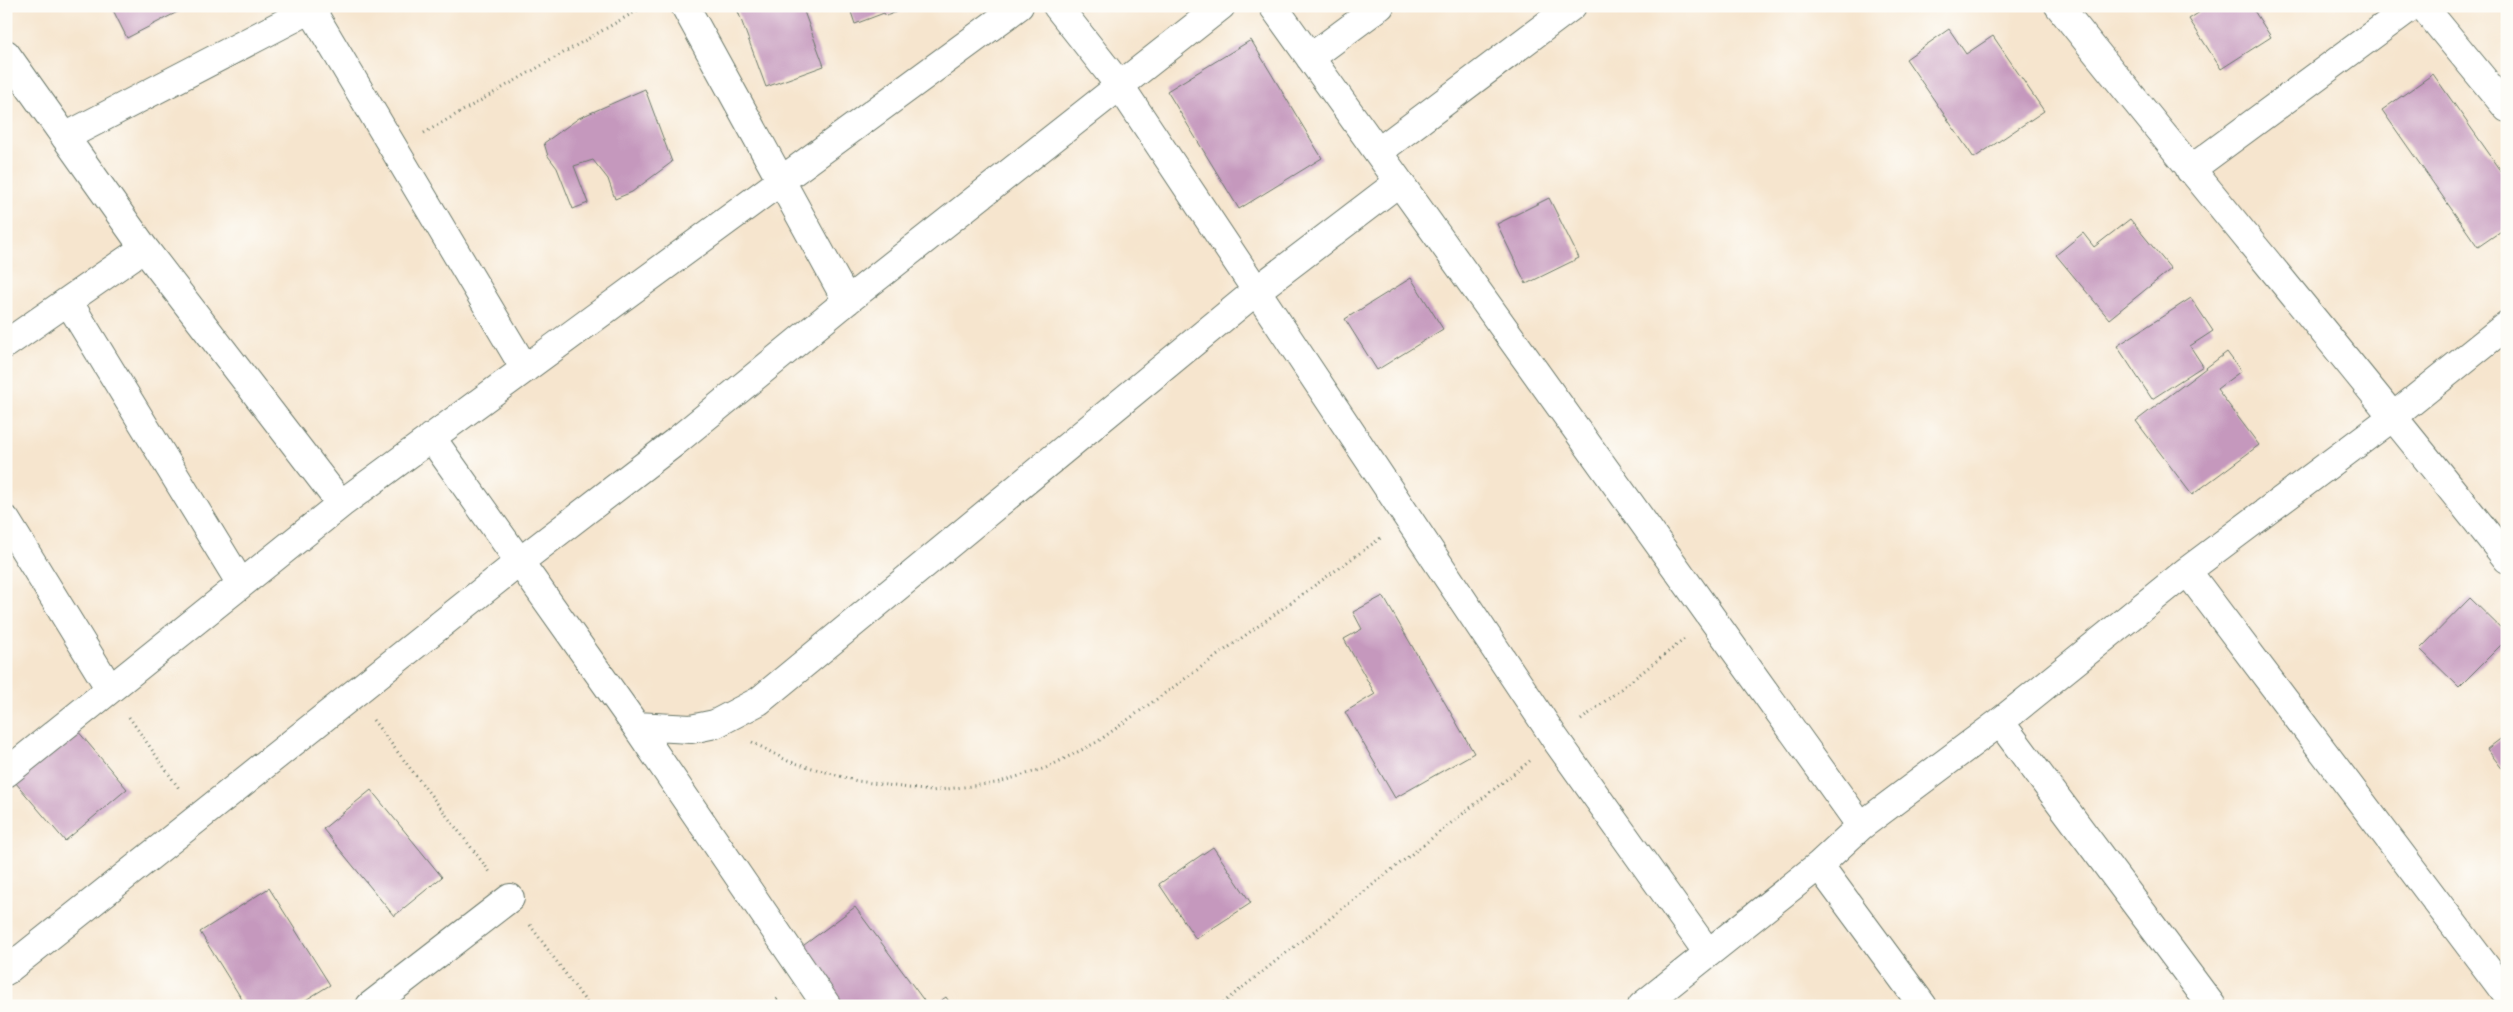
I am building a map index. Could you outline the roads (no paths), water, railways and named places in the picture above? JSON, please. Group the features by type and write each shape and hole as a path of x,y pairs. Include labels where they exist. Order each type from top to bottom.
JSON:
{"street":[{"path":"685,6 847,301"},
{"path":"6,773 341,504 1019,6"},
{"path":"1057,6 1120,86 1556,740 1708,953"},
{"path":"6,971 518,563 674,443 847,301 1220,6"},
{"path":"1273,6 1861,826"},
{"path":"1310,58 1380,6"},
{"path":"1378,152 1572,6"},
{"path":"2059,6 2190,170 2394,416 2507,560"},
{"path":"2190,170 2412,6"},
{"path":"2423,6 2507,108"},
{"path":"66,137 312,7 525,369"},
{"path":"6,54 144,248 341,504"},
{"path":"636,726 692,729 715,724 759,701 1256,291 1399,182"},
{"path":"6,344 144,248"},
{"path":"68,301 241,584"},
{"path":"1642,1006 1819,865 1861,826 2000,722 2187,570 2394,416 2507,325"},
{"path":"431,437 518,563 636,726 827,1006"},
{"path":"6,520 110,690"},
{"path":"2187,570 2507,995"},
{"path":"2000,722 2212,1006"},
{"path":"1819,865 1923,1006"},
{"path":"370,1006 510,898"}]}
